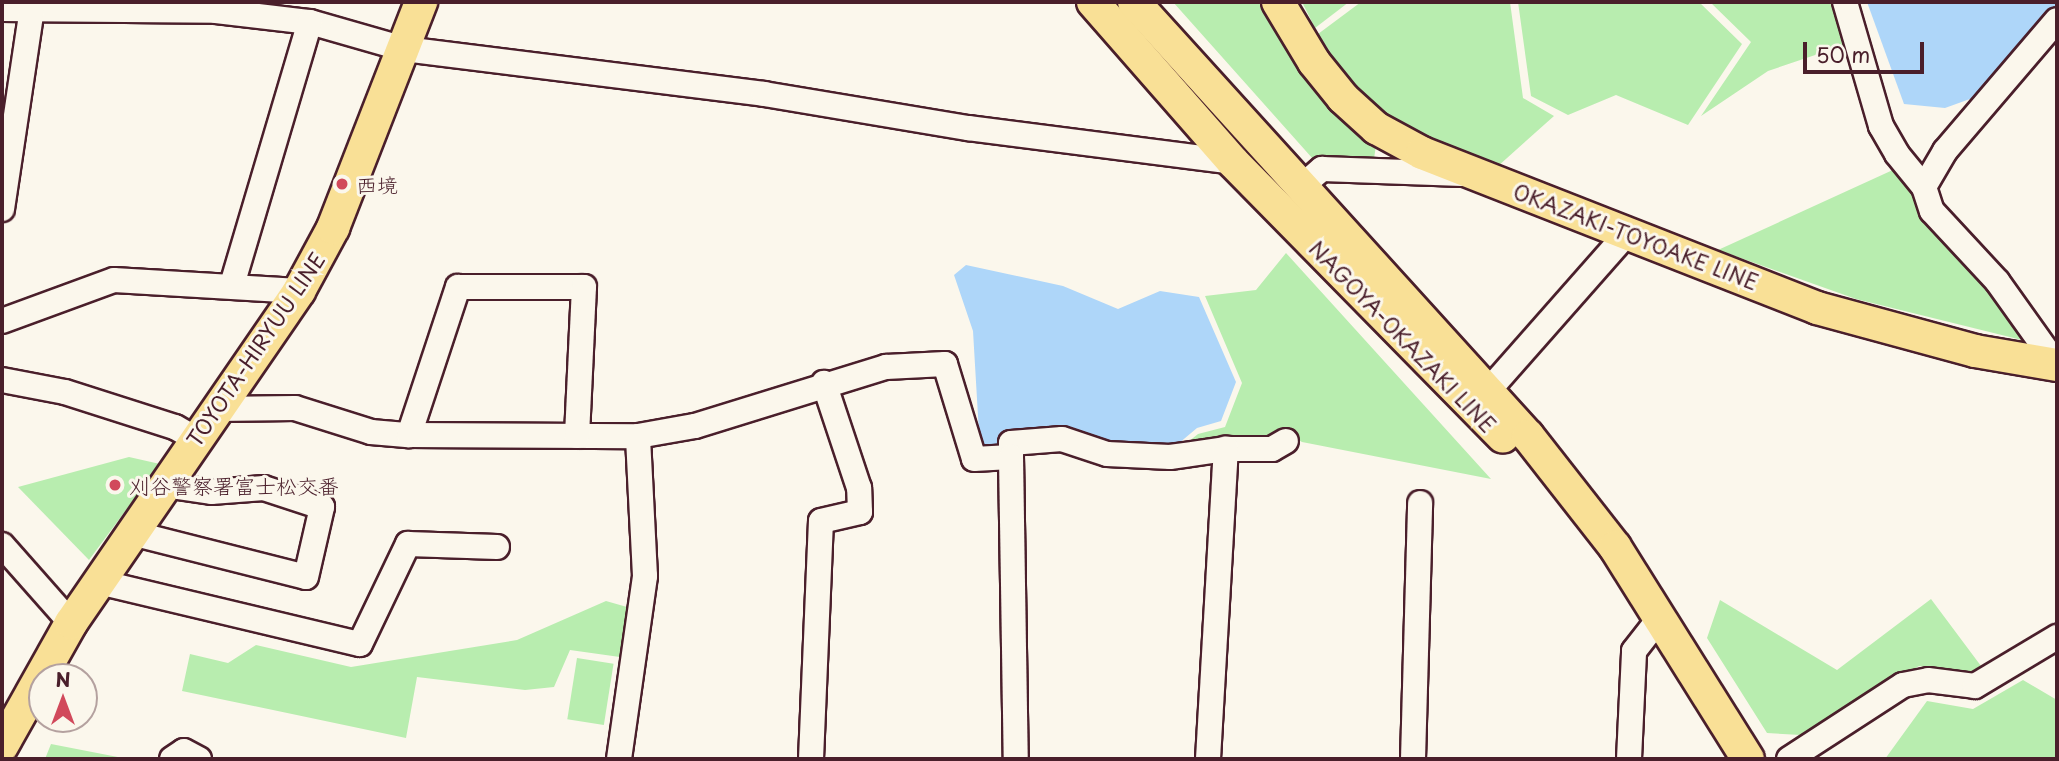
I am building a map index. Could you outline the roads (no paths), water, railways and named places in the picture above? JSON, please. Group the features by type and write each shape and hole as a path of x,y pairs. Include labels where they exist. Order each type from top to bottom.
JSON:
{"main road":[{"name":"TOYOTA-HIRYUU LINE","path":"2,746 71,623 216,408 299,291 333,228 421,2"},
{"name":"NAGOYA-OKAZAKI LINE","path":"1093,2 1233,162 1520,455 1656,625 1698,681 1748,759"},
{"name":"NAGOYA-OKAZAKI LINE","path":"1134,2 1488,391 1615,547 1656,625"},
{"name":"OKAZAKI-TOYOAKE LINE","path":"1278,2 1314,62 1343,98 1376,128 1476,174 1817,308 1870,325 2057,365"}],"street":[{"path":"1845,2 1881,126 1924,187 1932,211 1997,281 2057,365"},
{"path":"2,9 32,6 216,11 310,22 404,49 738,90 968,128 1233,162"},
{"path":"2,209 32,6"},
{"path":"1924,187 1945,151 2057,20"},
{"path":"232,285 310,22"},
{"path":"1376,128 1390,147 1390,161 1379,171"},
{"path":"1301,187 1322,169 1476,174"},
{"path":"1488,391 1628,232"},
{"path":"2,321 114,281 232,285 299,291"},
{"path":"409,435 458,288 584,288 577,436"},
{"path":"216,408 295,408 371,432 409,435 638,436 695,426 824,383 886,367 945,364 974,459 1011,457"},
{"path":"2,380 65,392 175,427 196,439"},
{"path":"811,759 821,521 860,512 859,488 824,383"},
{"path":"619,759 645,576 638,436"},
{"path":"1016,759 1011,443 1062,439 1107,454 1170,457 1226,449 1272,449 1286,441"},
{"path":"1208,759 1226,449"},
{"path":"132,533 306,578 322,507 264,488 211,492 164,485"},
{"path":"1413,759 1420,503"},
{"path":"2,544 71,623"},
{"path":"99,582 360,644 408,544 497,547"},
{"path":"1629,759 1634,651 1656,625"},
{"path":"1790,759 1903,685 1928,680 1975,686 2057,637"},
{"path":"172,759 184,751 198,759"}],"water":[{"path":"1867,2 2057,2 2057,6 1981,95 1945,108 1904,104"},
{"path":"966,265 1063,286 1118,309 1160,291 1199,297 1236,382 1221,421 1197,428 1172,449 980,450 973,331 954,275"}],"place":[{"name":"西境","path":"342,184"},
{"name":"刈谷警察署富士松交番","path":"115,485"}]}
